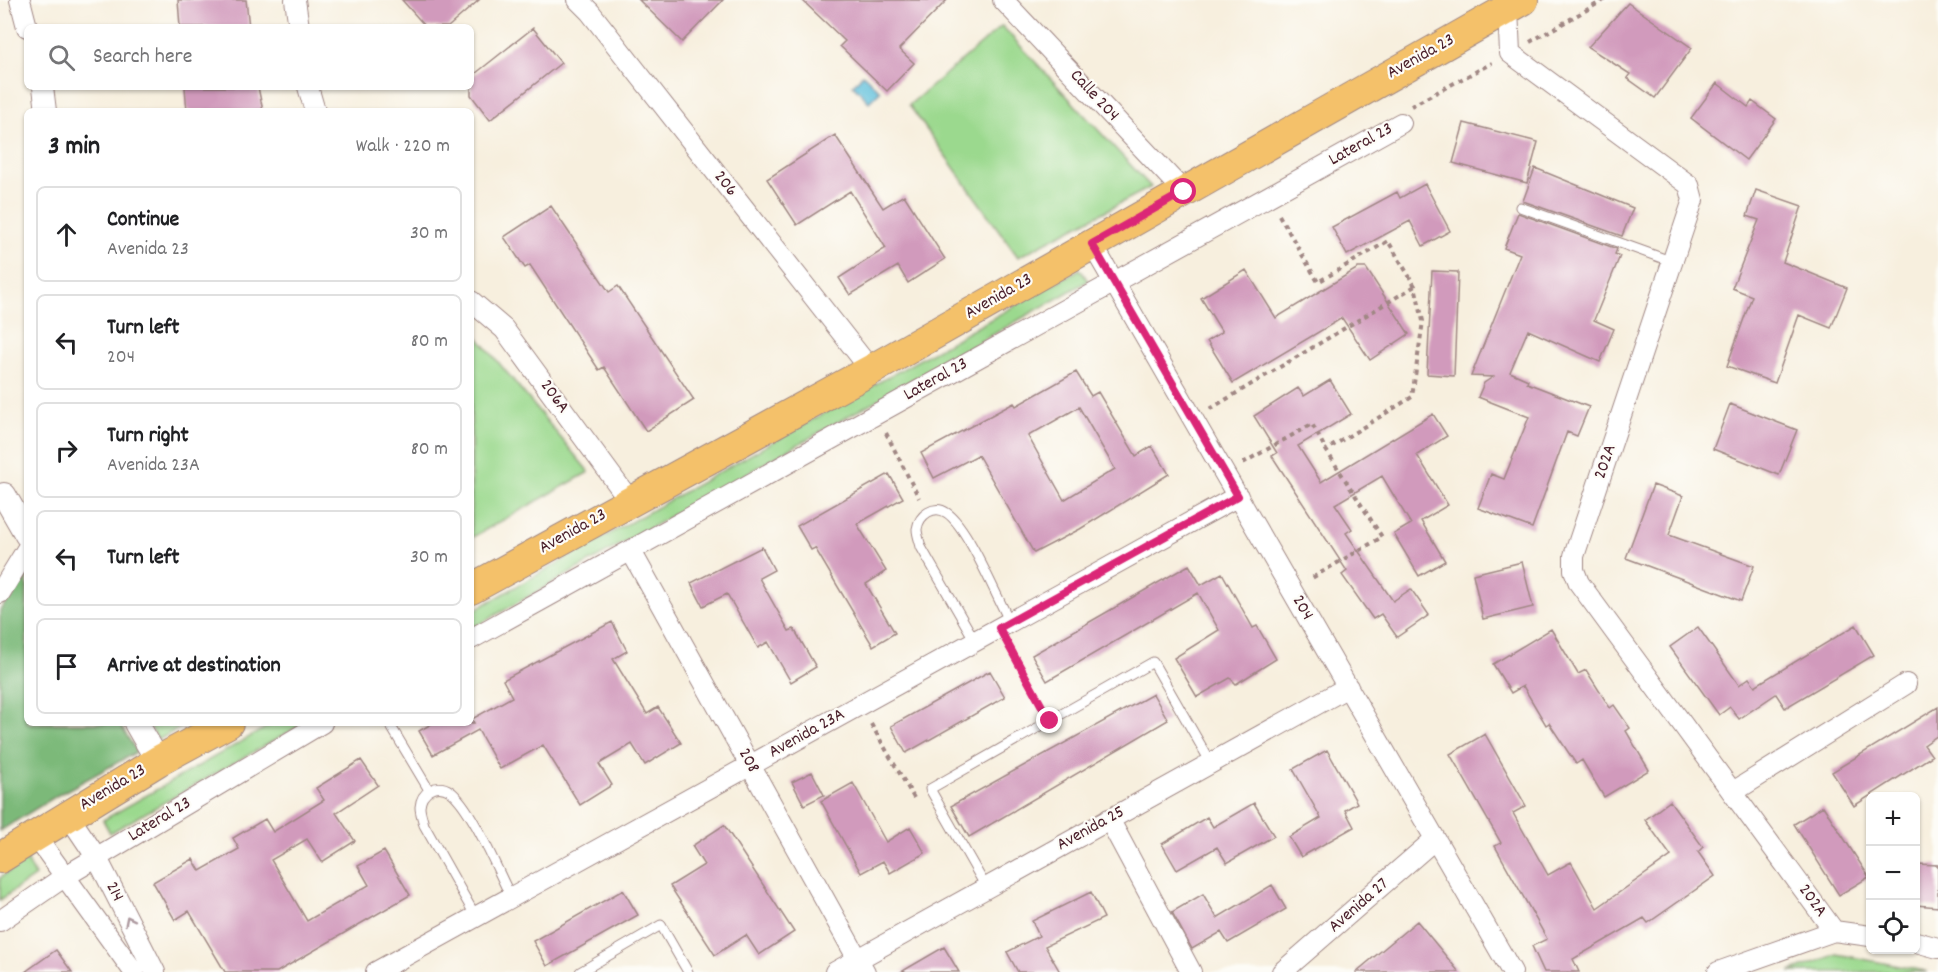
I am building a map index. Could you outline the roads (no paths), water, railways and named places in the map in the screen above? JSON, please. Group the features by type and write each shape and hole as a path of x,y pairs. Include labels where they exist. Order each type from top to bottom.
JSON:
{"main road":[{"name":"Avenida 23","path":"474,587 871,370 1511,3"},
{"name":"Avenida 23","path":"0,858 213,727"}],"street":[{"path":"20,0 26,24"},
{"path":"295,0 299,24"},
{"name":"206","path":"578,0 591,12 871,370"},
{"name":"Calle 204","path":"1003,0 1184,192"},
{"name":"202A","path":"1511,3 1510,54 1689,185 1693,200 1692,209 1574,556 1574,570 1579,583 1833,931"},
{"path":"43,90 46,108"},
{"path":"309,90 314,108"},
{"name":"Lateral 23","path":"474,637 1401,123"},
{"name":"204","path":"1092,244 1512,972"},
{"name":"206A","path":"474,304 504,329 630,501"},
{"name":"Avenida 23A","path":"376,972 1238,496"},
{"path":"10,497 24,529"},
{"name":"208","path":"631,550 862,966"},
{"path":"0,593 24,554"},
{"path":"1733,792 1906,684"},
{"name":"Avenida 25","path":"835,972 862,966 986,887 1348,687"},
{"path":"138,726 158,761"},
{"name":"Lateral 23","path":"0,921 64,877 317,726"},
{"name":"214","path":"68,815 97,858 155,972"},
{"path":"1109,819 1191,972"},
{"name":"214","path":"34,835 134,972"},
{"name":"Avenida 27","path":"1282,972 1436,839"},
{"path":"1718,972 1833,931 1866,935"},
{"path":"1920,943 1938,948"}],"lane":[{"path":"1520,207 1674,262"},
{"path":"975,641 921,547 917,531 920,520 927,512 936,509 947,513 961,528 1004,625"},
{"path":"986,887 930,789 1154,662 1211,763"},
{"path":"391,726 429,790"},
{"path":"476,917 424,825 420,809 422,798 429,790 439,787 450,790 464,806 511,897"},
{"path":"580,972 661,926 688,972"}],"water":[{"path":"863,74 880,91 869,102 853,85"}]}
